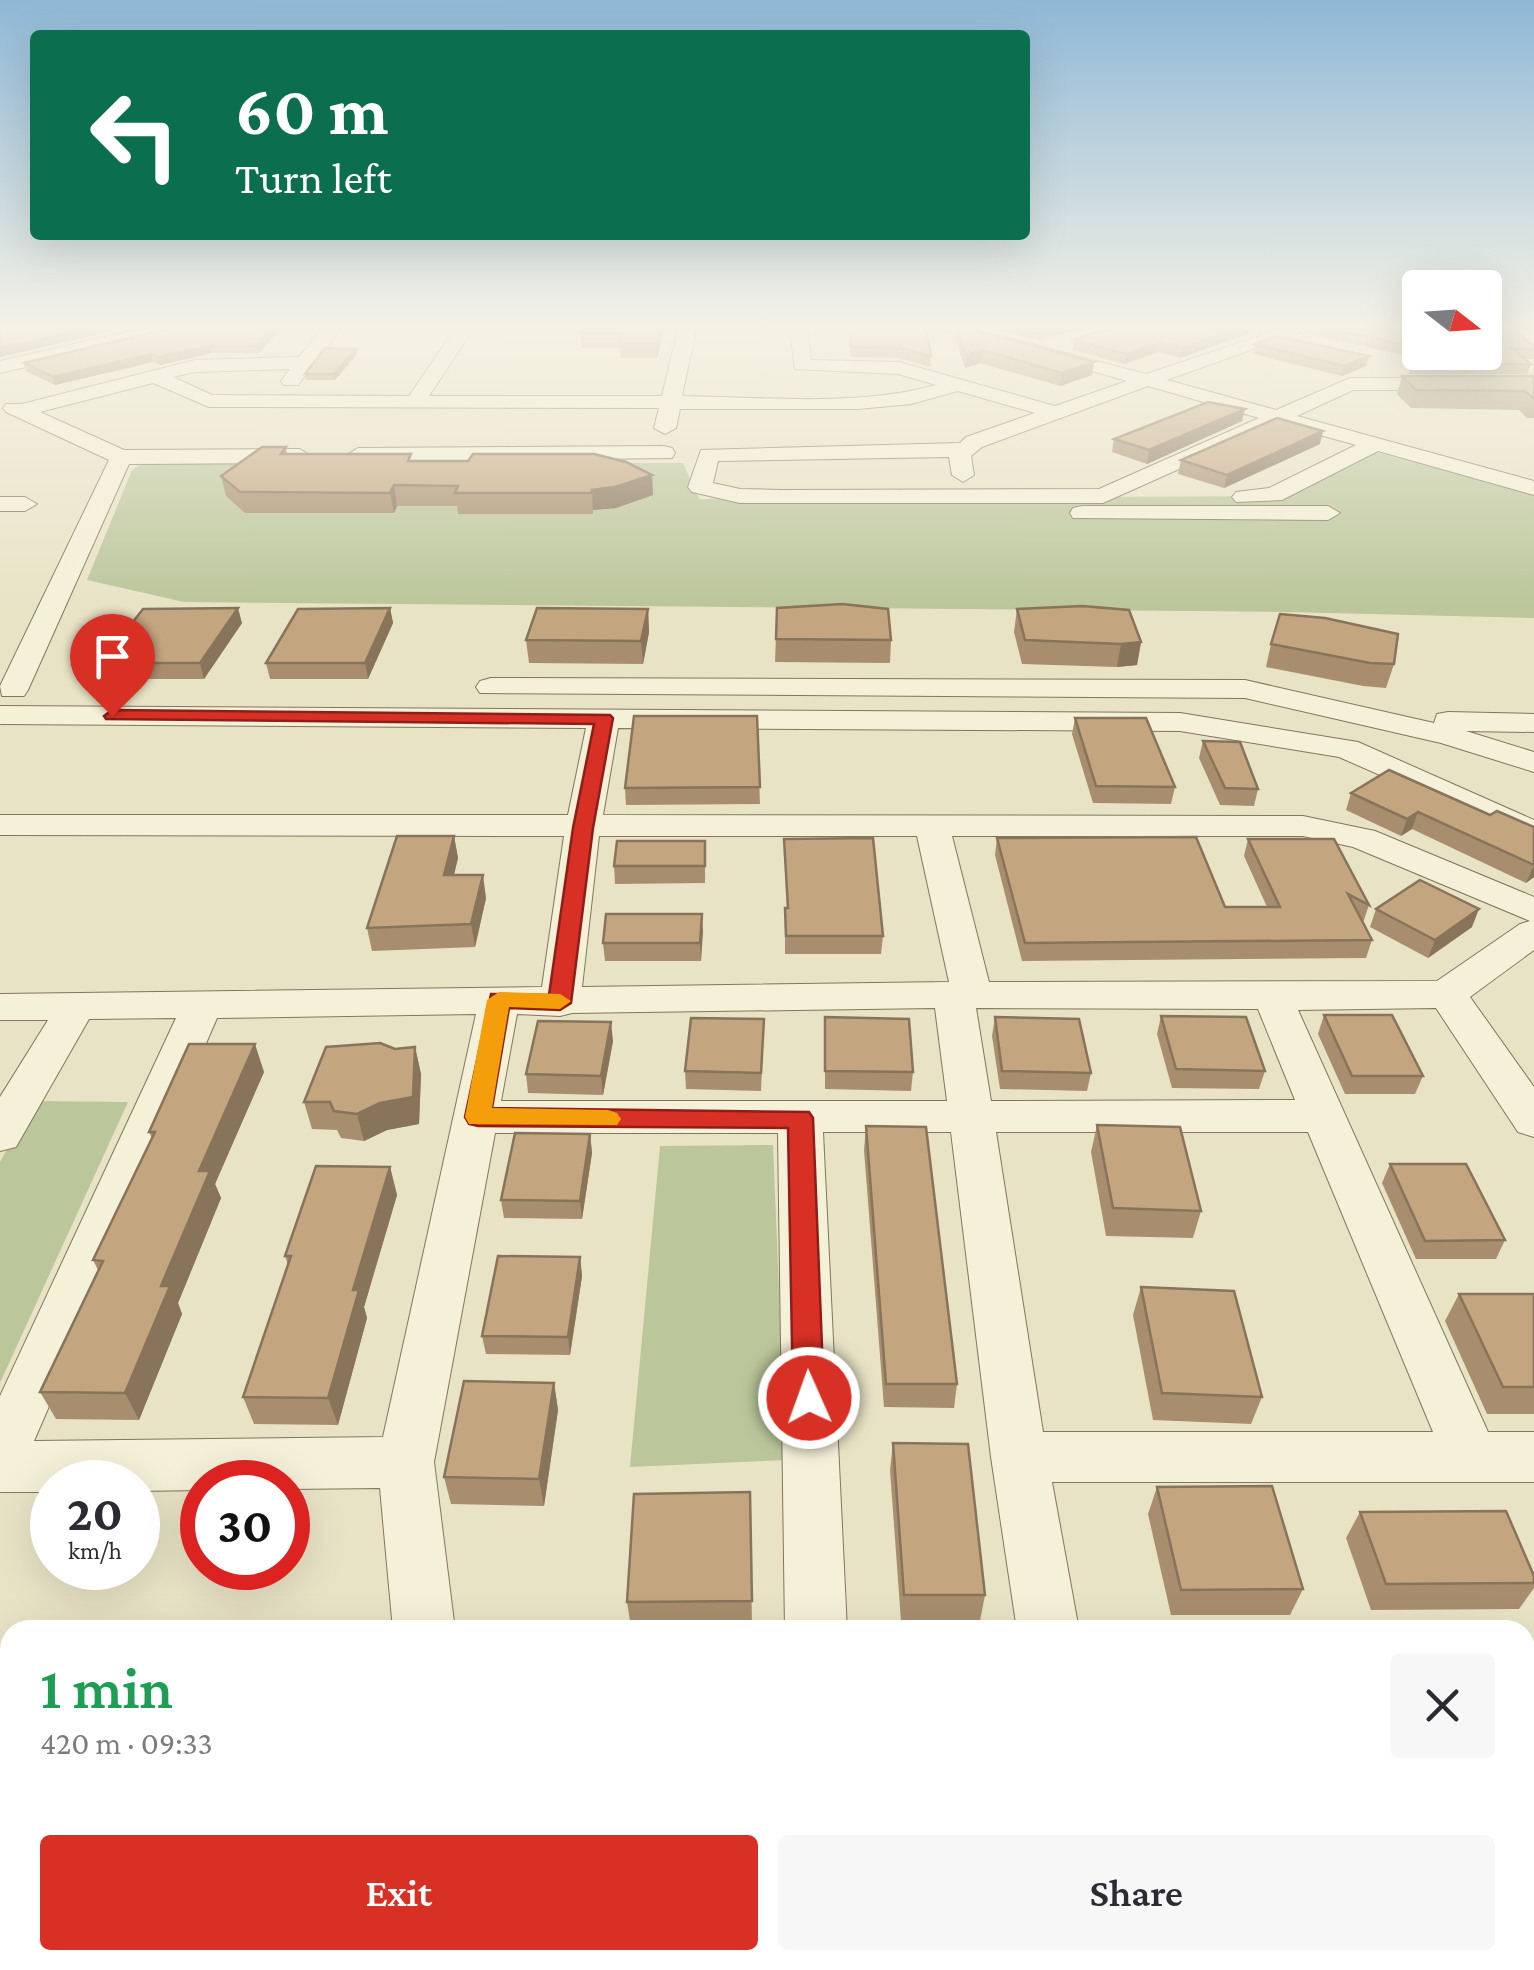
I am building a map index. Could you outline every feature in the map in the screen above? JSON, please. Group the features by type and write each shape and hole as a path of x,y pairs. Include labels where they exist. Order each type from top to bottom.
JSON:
{"street":[{"path":"41,421 121,457 664,453 709,456 962,450 1035,421"},
{"path":"664,453 667,421"},
{"path":"1107,504 1266,421"},
{"path":"1283,421 1534,488"},
{"path":"942,512 1264,497 1373,445"},
{"path":"962,450 959,466 973,497"},
{"path":"709,456 700,487 740,496 973,497 1328,513"},
{"path":"121,457 3,698 77,715 1180,722 1347,750 1534,834"},
{"path":"491,687 1245,689 1450,736 1534,762"},
{"path":"560,1003 583,828 604,718"},
{"path":"1371,719 1534,724"},
{"path":"0,826 1303,826 1341,831 1534,911"},
{"path":"932,826 962,995 972,1117 1019,1457 1046,1620"},
{"path":"0,1006 499,1000 560,1003 962,995 1273,998 1447,994 1534,932"},
{"path":"1447,994 1534,1121"},
{"path":"1273,998 1471,1457"},
{"path":"423,1620 406,1462 499,1000"},
{"path":"0,1456 203,1004"},
{"path":"0,1135 77,1005"},
{"path":"478,1117 1322,1116"},
{"path":"800,1118 816,1620"},
{"path":"1019,1457 1534,1457"},
{"path":"0,1467 406,1462"}],"green space":[{"path":"1376,452 1534,495 1534,618 1286,612 184,602 87,580 132,470 146,462 683,463 699,499 1291,496"},
{"path":"34,1101 128,1102 0,1383 0,1162"},
{"path":"773,1145 786,1460 630,1467 660,1146"}],"building":[{"path":"1160,421 1217,421 1149,450 1114,439"},
{"path":"1270,421 1287,421 1323,431 1227,475 1181,460"},
{"path":"262,447 286,447 281,454 411,454 408,461 468,461 473,454 594,454 626,462 652,475 591,493 455,493 458,486 394,485 390,493 240,492 221,476"},
{"path":"842,604 888,609 891,640 776,639 777,608"},
{"path":"1082,606 1129,610 1141,642 1025,640 1017,609"},
{"path":"238,608 200,663 101,663 143,609"},
{"path":"390,608 365,663 266,663 298,609"},
{"path":"537,608 648,609 641,641 526,640"},
{"path":"1280,614 1325,618 1398,634 1394,664 1271,644"},
{"path":"634,716 757,716 760,787 625,788"},
{"path":"1075,718 1146,718 1175,787 1096,786"},
{"path":"1203,741 1240,742 1258,789 1225,788"},
{"path":"1389,770 1490,815 1497,811 1534,827 1534,865 1418,812 1407,819 1351,793"},
{"path":"397,836 454,836 444,875 483,875 471,924 367,928"},
{"path":"1196,837 1225,907 1280,907 1248,839 1334,839 1369,905 1348,894 1372,940 1025,943 997,838"},
{"path":"873,838 883,936 786,936 784,839"},
{"path":"617,841 705,841 705,866 614,866"},
{"path":"1420,880 1479,909 1435,940 1376,909"},
{"path":"606,914 702,914 700,943 603,943"},
{"path":"1324,1015 1392,1015 1423,1076 1352,1076"},
{"path":"1161,1016 1246,1017 1265,1071 1176,1069"},
{"path":"825,1017 909,1019 913,1072 825,1071"},
{"path":"995,1017 1079,1019 1091,1073 1002,1071"},
{"path":"691,1018 764,1019 761,1073 685,1071"},
{"path":"538,1021 611,1022 601,1076 526,1074"},
{"path":"380,1043 395,1049 415,1047 413,1097 380,1103 357,1114 334,1111 330,1102 304,1102 326,1047"},
{"path":"189,1044 255,1044 199,1171 210,1171 161,1286 170,1286 125,1393 40,1392 103,1261 93,1260 155,1132 149,1132"},
{"path":"1097,1125 1180,1127 1201,1211 1113,1208"},
{"path":"866,1126 926,1127 957,1384 886,1384"},
{"path":"515,1133 590,1134 580,1201 501,1200"},
{"path":"1390,1164 1466,1164 1505,1240 1425,1241"},
{"path":"316,1166 390,1167 353,1290 359,1290 328,1398 243,1397 291,1256 285,1256"},
{"path":"498,1256 580,1257 568,1337 482,1336"},
{"path":"1141,1287 1234,1291 1262,1397 1162,1393"},
{"path":"1459,1294 1534,1294 1534,1387 1503,1387"},
{"path":"464,1381 554,1383 539,1479 444,1477"},
{"path":"893,1443 968,1444 985,1595 904,1595"},
{"path":"1272,1486 1303,1589 1181,1590 1157,1487"},
{"path":"750,1492 752,1601 627,1602 634,1494"},
{"path":"1506,1511 1534,1583 1386,1584 1360,1512"}],"slow traffic":[{"path":"560,1001 499,1000 478,1117 608,1119"}],"route":[{"path":"112,716 604,718 583,828 560,1003 499,1000 478,1117 800,1118 809,1398"}]}
